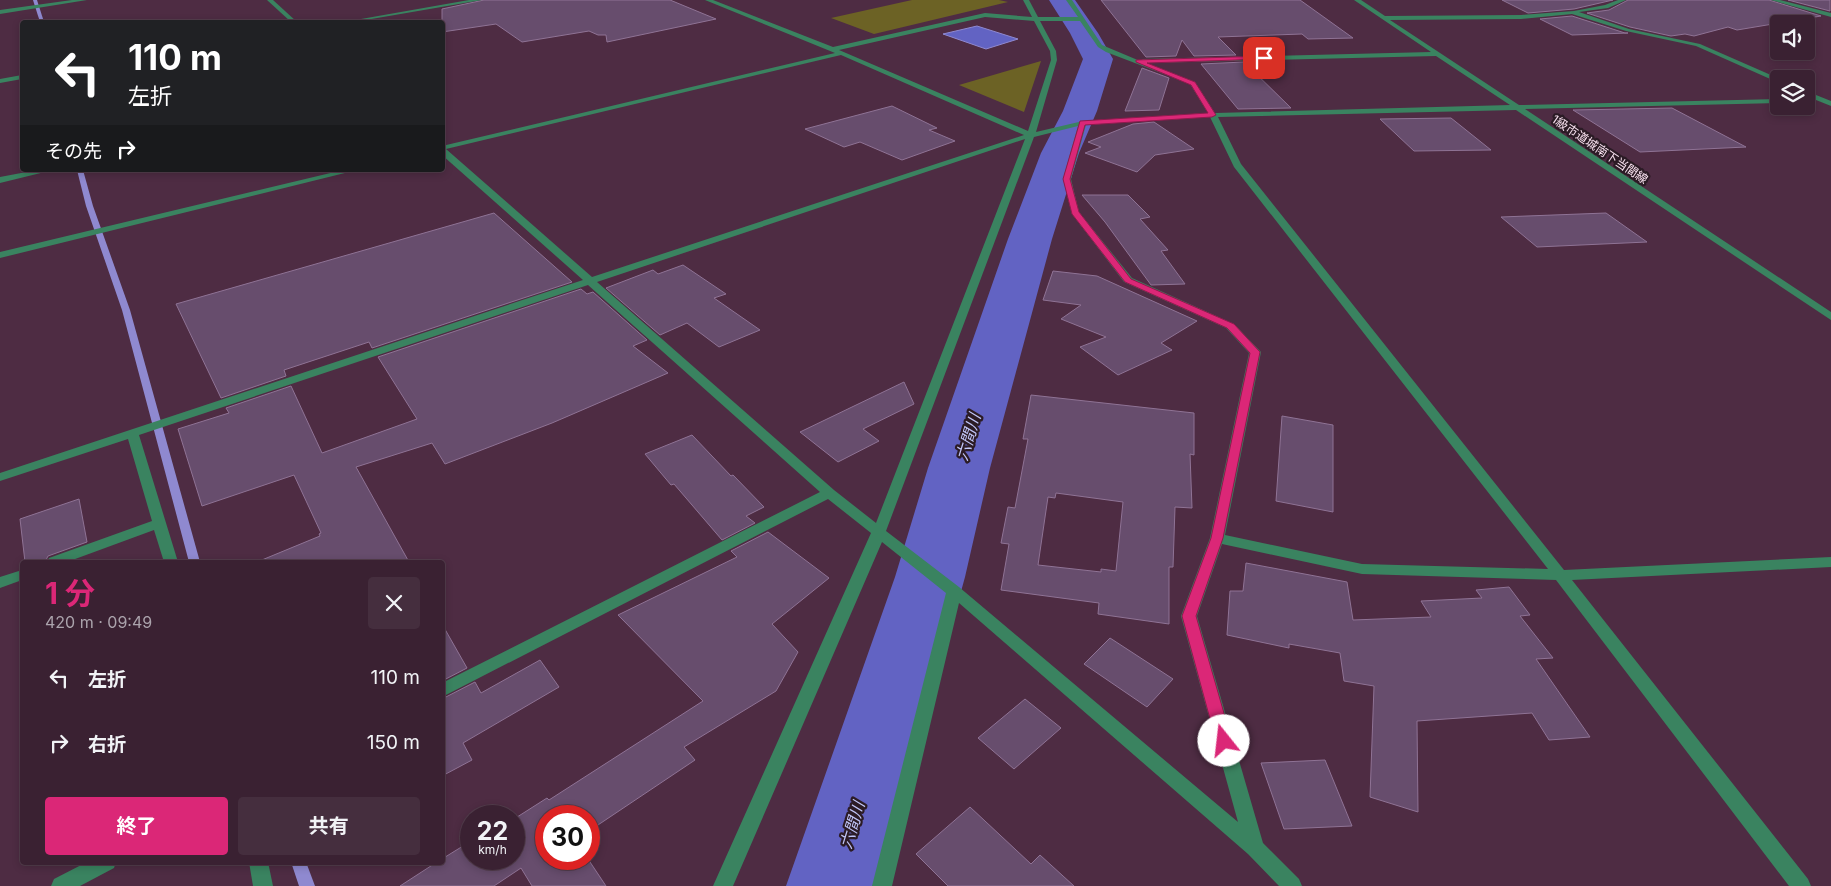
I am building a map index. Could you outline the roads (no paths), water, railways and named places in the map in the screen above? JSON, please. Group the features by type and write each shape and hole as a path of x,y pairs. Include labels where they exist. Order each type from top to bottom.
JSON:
{"street":[{"path":"0,12 84,0"},
{"path":"270,0 292,20"},
{"path":"359,20 479,0"},
{"path":"708,0 833,49 1032,135"},
{"path":"723,886 878,532 1032,135 1054,60 1053,51 1026,0"},
{"path":"1069,0 1100,46 1108,51 1193,83 1212,115 1237,165 1560,575 1801,886"},
{"name":"1級市道城南下当間線","path":"1357,0 1831,317"},
{"path":"1385,18 1520,17 1606,7 1623,0"},
{"path":"1774,0 1831,15"},
{"path":"1572,12 1628,30 1698,45 1770,77"},
{"path":"833,49 985,15 1036,19 1082,18"},
{"path":"445,148 842,53"},
{"path":"1138,61 1438,54"},
{"path":"0,81 20,77"},
{"path":"1815,97 1831,104"},
{"path":"1815,100 1831,100"},
{"path":"0,477 1032,135 1082,123 1212,115 1770,101"},
{"path":"1082,123 1067,179 1075,212 1128,280 1230,326 1255,352 1217,538 1189,616 1255,848"},
{"path":"445,152 829,493 954,591 1255,848 1292,886"},
{"path":"0,180 39,172"},
{"path":"0,255 345,172"},
{"path":"132,434 170,560"},
{"path":"445,689 829,493"},
{"path":"59,560 159,523"},
{"path":"1217,538 1362,569 1560,575 1831,562"},
{"path":"0,583 20,575"},
{"path":"882,886 954,591"},
{"path":"61,886 101,865"},
{"path":"259,865 263,886"}],"waterway":[{"path":"35,0 41,20"},
{"name":"六間川","path":"833,886 930,577 959,468 1030,239 1060,153 1080,111 1098,59 1084,33 1062,0"},
{"path":"80,172 84,188 126,310 194,560"},
{"path":"299,865 307,886"}]}
